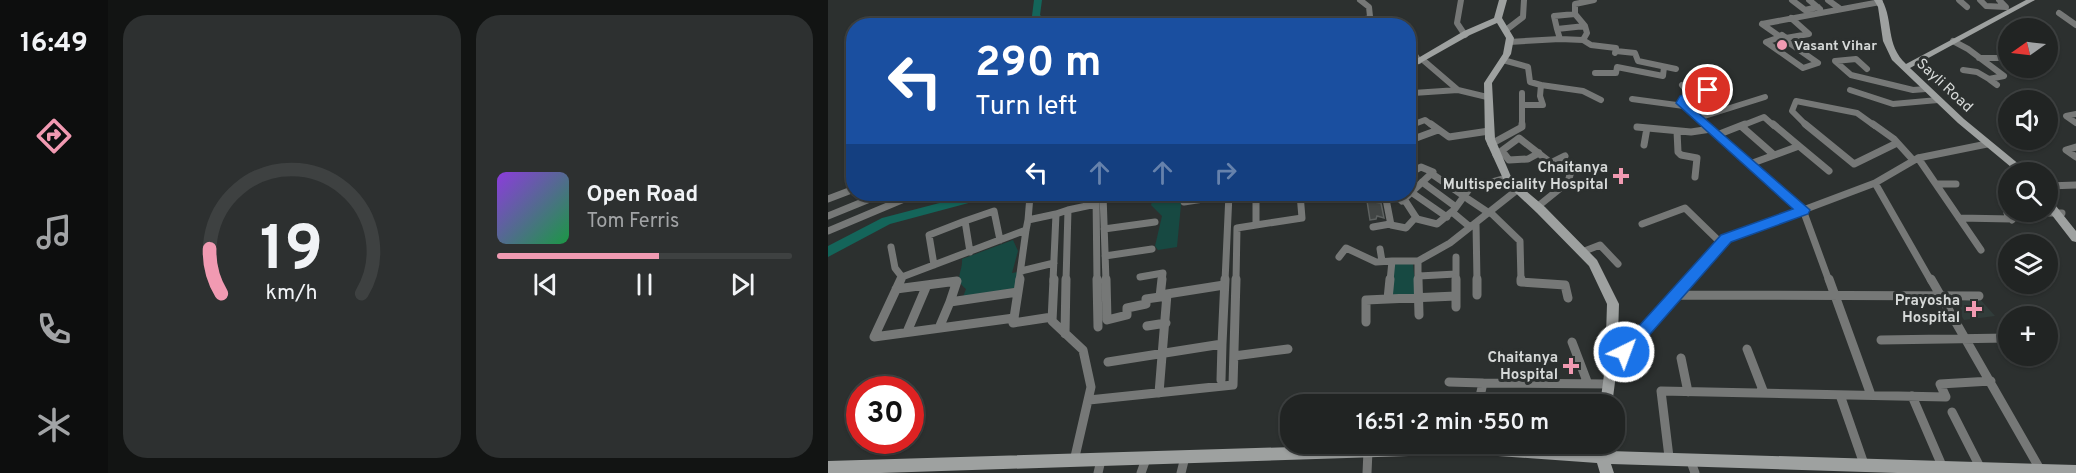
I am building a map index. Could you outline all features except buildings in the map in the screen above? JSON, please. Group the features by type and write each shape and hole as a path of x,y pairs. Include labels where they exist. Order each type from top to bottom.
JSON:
{"main road":[{"path":"1503,0 1499,19 1510,38 1503,60 1488,82 1491,144 1499,153 1506,178 1593,263 1613,304 1608,394"},
{"path":"1904,68 2031,0"},
{"path":"1877,1 1881,41 1885,52 1923,89"},
{"name":"Sayli Road","path":"1877,1 1889,49 1904,68 1935,100 1985,144 2009,162"},
{"path":"1416,63 1465,35 1499,19"},
{"path":"1985,144 2006,162"},
{"path":"2058,213 2076,230"},
{"path":"2058,214 2076,238"},
{"path":"1625,452 1805,468 1840,468 1864,464 1910,470 1943,468 2076,472"},
{"path":"828,468 1074,461 1100,466 1146,459 1280,454"},
{"path":"1603,454 1607,473"}],"street":[{"path":"1360,0 1369,7 1371,18"},
{"path":"1461,0 1457,23 1465,35"},
{"path":"1506,30 1523,17 1524,0"},
{"path":"1583,40 1587,33 1585,26 1575,14 1575,4 1594,0"},
{"path":"1792,0 1805,10 1818,7"},
{"path":"1809,0 1824,11"},
{"path":"1828,0 1839,8"},
{"path":"1959,0 1967,8"},
{"path":"1980,0 1986,6 2006,7 1999,0"},
{"path":"1780,37 1766,42 1803,68 1818,63 1798,49 1780,37 1760,24 1877,1"},
{"path":"2059,13 2073,20 2076,25"},
{"path":"1560,39 1554,16 1575,14"},
{"path":"1768,22 1786,38 1809,34 1791,18"},
{"path":"1557,29 1585,26"},
{"path":"1509,42 1583,40 1591,45 1616,48 1616,52 1635,53 1638,61 1676,69"},
{"path":"1953,41 1968,49 2004,76 1989,79"},
{"path":"1784,54 1798,49"},
{"path":"1416,54 1444,81 1472,96 1487,97"},
{"path":"1979,58 1998,58"},
{"path":"1867,69 1856,59 1835,61 1851,75 1913,90 1923,89"},
{"path":"1503,60 1527,67 1530,72 1530,82 1583,91 1601,100"},
{"path":"1595,73 1616,73 1617,67 1663,76 1664,67"},
{"path":"1963,70 1977,72 1996,85"},
{"path":"1524,105 1543,105 1540,96 1541,85"},
{"path":"1682,85 1692,96"},
{"path":"1725,85 1684,99 1681,103 1803,210 1871,395"},
{"path":"1416,93 1460,90"},
{"path":"1850,90 1893,104 1935,100"},
{"path":"1491,144 1522,127 1524,105 1522,93"},
{"path":"1698,118 1764,97"},
{"path":"1632,99 1684,106"},
{"path":"1897,143 1854,164 1796,117 1792,111 1793,105 1796,101 1857,113 1897,143 1916,159 1936,184 1981,250"},
{"path":"2076,114 2066,116 2076,123"},
{"path":"1637,127 1714,132 1741,126 1764,117 1829,171"},
{"path":"1416,123 1425,120 1449,137 1489,131"},
{"path":"1741,126 1774,155"},
{"path":"1644,145 1647,128"},
{"path":"1416,138 1438,130"},
{"path":"1677,131 1680,155 1697,158 1695,177"},
{"path":"1539,153 1528,159 1509,160 1499,153 1519,138 1539,153 1551,162 1565,156"},
{"path":"1611,367 1726,239 1875,183 1916,159 1985,144"},
{"path":"1750,164 1799,146"},
{"path":"2076,147 2066,150 2076,157"},
{"path":"1537,207 1568,182 1573,164"},
{"path":"1416,170 1421,167 1430,169 1432,174 1489,213 1520,241 1521,282 1565,285 1568,298"},
{"path":"1416,187 1432,174"},
{"path":"1402,201 1406,202 1417,219 1437,224 1466,198 1470,188 1506,178"},
{"path":"1422,182 1452,212"},
{"path":"1875,183 2042,471"},
{"path":"1936,184 1956,184"},
{"path":"2058,185 2076,184"},
{"path":"1339,256 1346,248 1376,262 1418,261 1450,243 1517,190"},
{"path":"828,199 846,192"},
{"path":"1416,194 1473,225"},
{"path":"828,216 865,201"},
{"path":"828,231 899,201"},
{"path":"1030,201 1013,323 1052,317"},
{"path":"1103,201 1107,320 1127,315 1127,308 1146,304 1146,299 1224,285"},
{"path":"1184,202 1190,201"},
{"path":"1221,380 1229,201"},
{"path":"1256,201 1256,225"},
{"path":"1089,400 1233,385 1237,228 1302,218 1300,201"},
{"path":"1387,201 1390,224"},
{"path":"1028,220 1096,204 1098,327"},
{"path":"1642,224 1686,208 1722,244"},
{"path":"1065,334 1068,210"},
{"path":"934,265 929,235 965,221 994,212 1000,240"},
{"path":"1056,214 1052,321 1083,350 1091,387 1074,461"},
{"path":"1373,227 1390,224 1406,228 1416,217"},
{"path":"1959,218 1998,219"},
{"path":"965,221 970,252"},
{"path":"1104,229 1155,222"},
{"path":"1473,225 1478,295"},
{"path":"1014,318 874,337 902,277 1026,230"},
{"path":"1582,252 1600,245 1618,264"},
{"path":"891,248 895,268 902,277"},
{"path":"1105,256 1152,249"},
{"path":"1380,249 1382,261"},
{"path":"1456,256 1456,307"},
{"path":"1388,299 1392,261"},
{"path":"1418,261 1419,315"},
{"path":"1021,271 1054,263"},
{"path":"1140,277 1163,273 1166,322 1160,393"},
{"path":"1419,276 1456,274"},
{"path":"896,289 957,281 939,328"},
{"path":"907,332 927,285"},
{"path":"950,302 1018,292"},
{"path":"1676,294 1978,296"},
{"path":"1366,322 1366,300 1456,296"},
{"path":"1147,326 1166,322"},
{"path":"1881,340 1998,338"},
{"path":"1572,342 1588,384"},
{"path":"1108,362 1222,344"},
{"path":"1234,356 1288,349"},
{"path":"1747,349 1764,393"},
{"path":"1681,358 1688,392"},
{"path":"1669,457 1661,392 1946,397 1940,384 1991,381"},
{"path":"1449,382 1609,384"},
{"path":"1480,394 1483,383"},
{"path":"1840,395 1864,464"},
{"path":"1912,396 1943,468"},
{"path":"1952,412 1981,469"},
{"path":"1367,473 1368,454"},
{"path":"1181,473 1185,457"},
{"path":"1690,458 1695,473"},
{"path":"1141,473 1146,459"}],"shaded area":[{"name":"Prayosha Hospital","path":"1979,298 1995,316 1964,320 1954,303"}],"green space":[{"path":"1152,201 1181,201 1177,247 1158,250 1155,246 1162,216 1151,205"},
{"path":"1013,240 1018,251 1012,273 1018,272 1015,288 963,297 966,289 959,279 962,259"},
{"path":"1394,264 1413,264 1416,294 1390,296"}],"waterway":[{"path":"1038,0 1036,16 1038,18"},
{"path":"828,252 886,221 961,201"}],"place":[{"name":"Vasant Vihar","path":"1782,45"},
{"name":"Chaitanya Multispeciality Hospital","path":"1621,176"},
{"name":"Prayosha Hospital","path":"1974,309"},
{"name":"Chaitanya Hospital","path":"1571,366"}],"route":[{"path":"1624,352 1726,239 1803,210 1681,103 1684,99 1708,90"}]}
